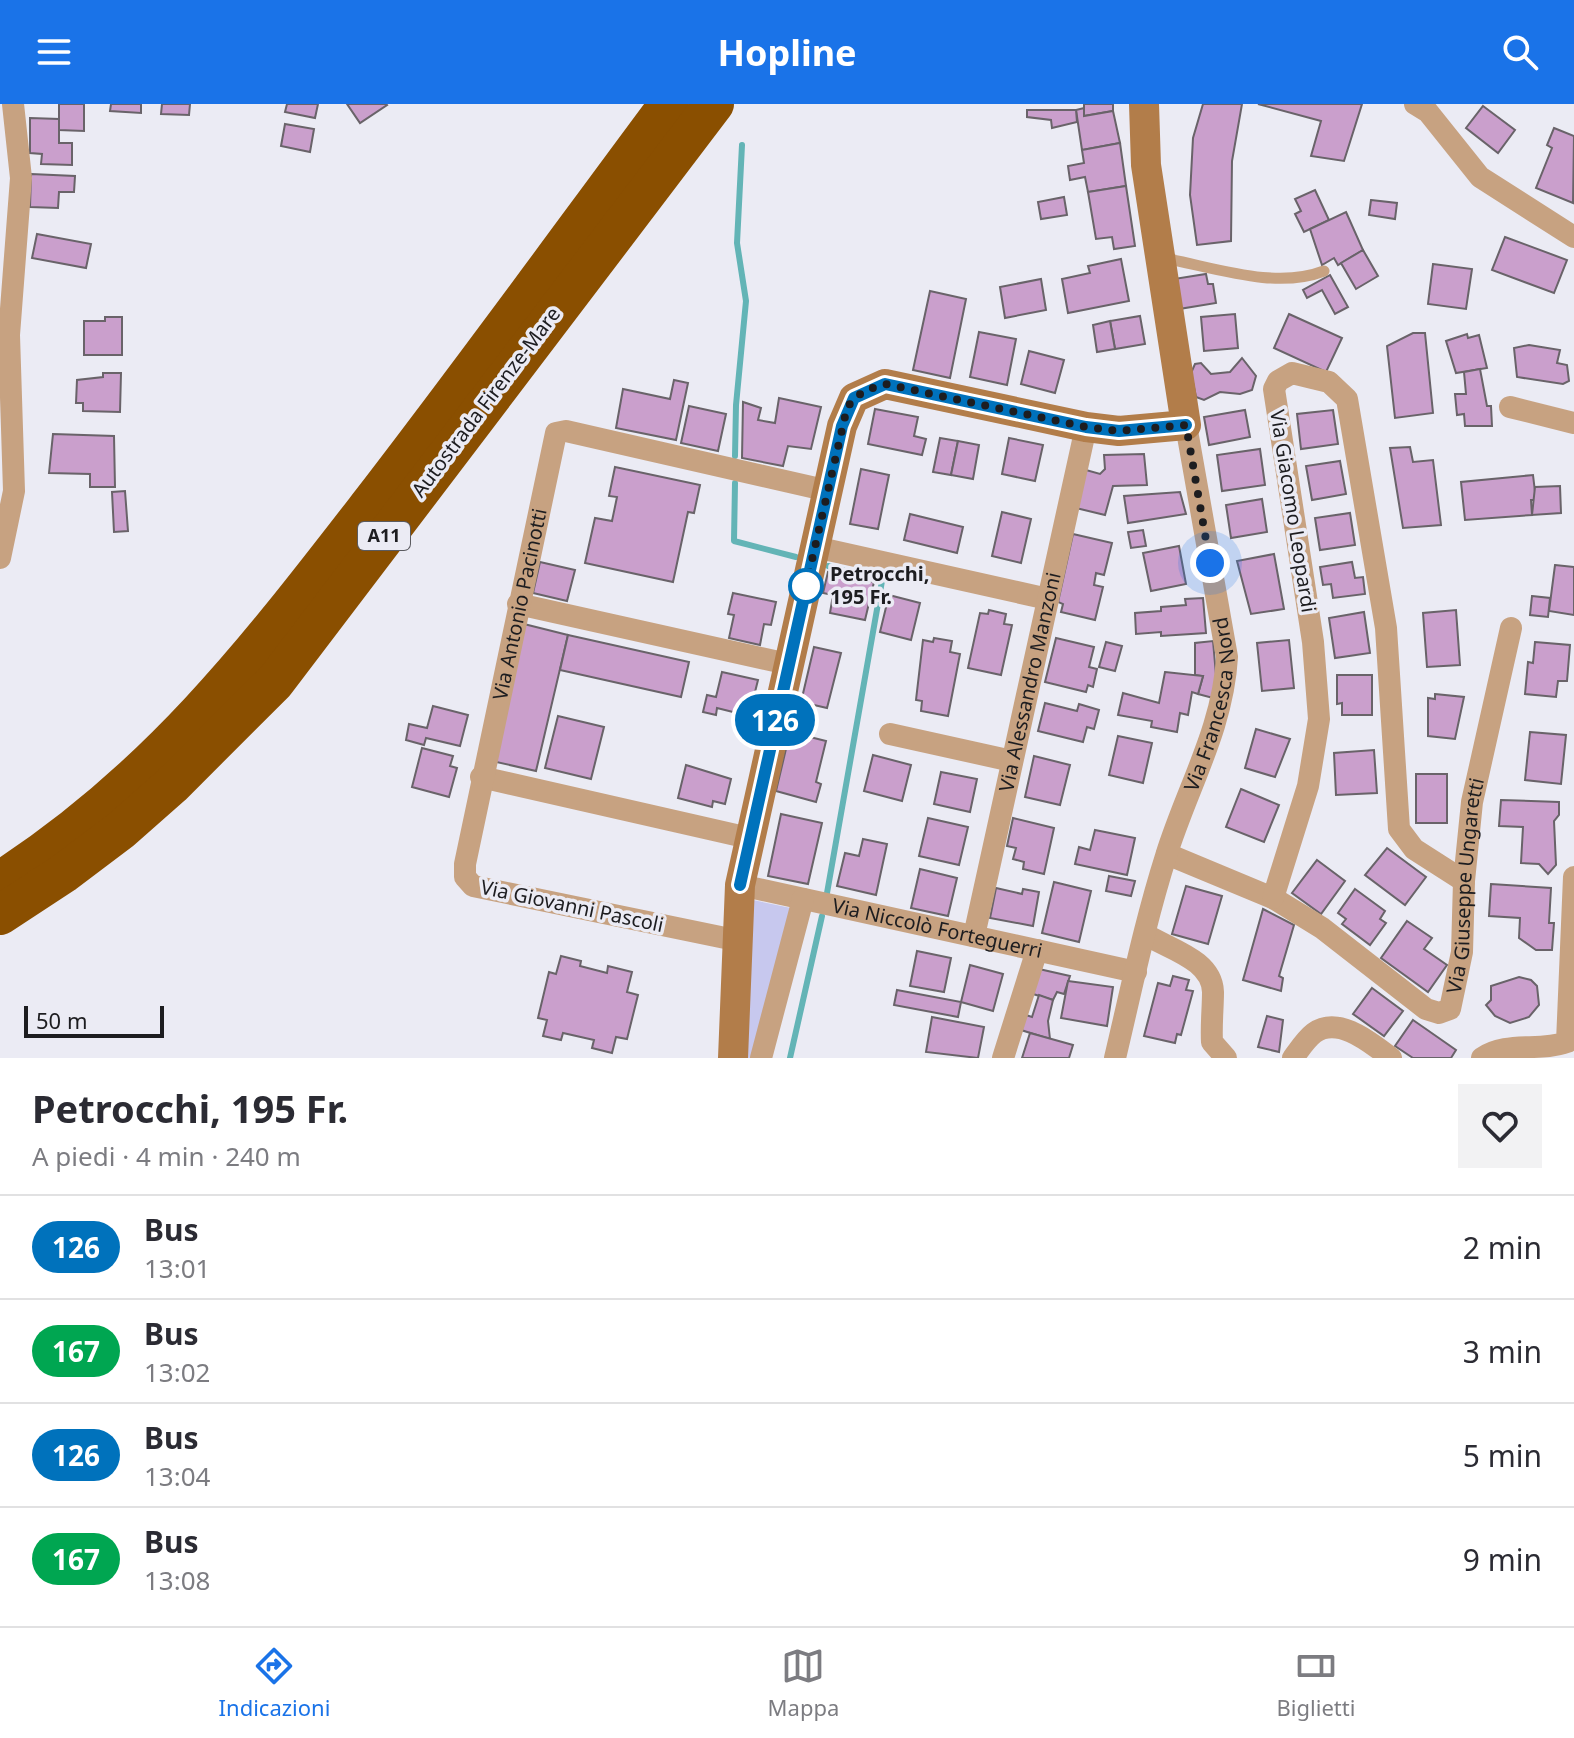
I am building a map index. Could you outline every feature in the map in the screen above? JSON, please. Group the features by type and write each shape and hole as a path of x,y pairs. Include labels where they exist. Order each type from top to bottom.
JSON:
{"highway":[{"name":"Autostrada Firenze-Mare","path":"0,881 49,850 155,761 251,659 423,435 669,104"},
{"name":"Autostrada Firenze-Mare","path":"0,915 64,873 121,830 172,785 275,682 714,104"}],"main road":[{"name":"Via Francesca Nord","path":"1144,104 1146,165 1158,257 1186,425"},
{"path":"733,1058 735,940 740,885 847,408 854,398 867,389 885,384 1086,427 1119,431 1186,425"}],"street":[{"path":"0,558 14,491 9,335 21,178 13,104"},
{"path":"1415,104 1428,112 1480,177 1574,237"},
{"name":"Via Giacomo Leopardi","path":"1273,898 1308,786 1319,719 1313,642 1274,389 1278,381 1292,373 1329,382 1347,399 1386,628 1399,829 1414,849 1464,881"},
{"path":"1510,407 1574,423"},
{"name":"Via Francesca Nord","path":"1115,1058 1167,854 1218,718 1227,657 1186,425"},
{"name":"Via Alessandro Manzoni","path":"974,936 1086,427"},
{"name":"Via Antonio Pacinotti","path":"481,777 556,433 566,431 829,491"},
{"path":"815,547 1048,599"},
{"path":"518,604 788,664"},
{"name":"Via Giuseppe Ungaretti","path":"1167,854 1273,898 1322,928 1426,1009 1439,1013 1450,1009 1458,983 1472,802 1511,628"},
{"path":"890,734 1012,761"},
{"path":"481,777 749,838"},
{"name":"Via Giovanni Pascoli","path":"481,777 465,864 465,877 473,886 735,940"},
{"path":"1482,1058 1492,1051 1537,1052 1567,1042 1574,877"},
{"name":"Via Niccolò Forteguerri","path":"740,885 1136,972"},
{"path":"761,1058 803,899"},
{"path":"1145,934 1193,960 1208,973 1213,988 1212,1042 1226,1058"},
{"path":"1003,1058 1037,950"},
{"path":"1293,1058 1315,1032 1328,1028 1345,1030 1363,1038 1391,1058"}],"lane":[{"path":"1158,257 1283,280 1305,278 1324,271"}],"shaded area":[{"path":"753,900 791,908 752,1058 741,1058"}],"building":[{"path":"59,104 84,104 84,131 59,130"},
{"path":"111,104 141,104 141,113 110,111"},
{"path":"162,104 190,104 189,115 161,114"},
{"path":"287,104 318,104 315,118 285,112"},
{"path":"347,104 386,104 387,105 360,123"},
{"path":"1084,104 1113,104 1113,111 1084,116"},
{"path":"1203,104 1242,104 1232,161 1231,241 1197,245 1190,195 1193,138"},
{"path":"1258,104 1362,104 1344,161 1311,156 1321,121"},
{"path":"1483,106 1515,130 1498,153 1466,128"},
{"path":"1084,108 1084,116 1113,111 1120,143 1082,150 1076,110"},
{"path":"1027,110 1076,110 1077,122 1052,128 1051,120 1027,117"},
{"path":"30,118 59,119 59,143 72,143 72,165 41,164 42,154 30,153"},
{"path":"285,124 314,129 310,152 281,146"},
{"path":"1554,128 1574,136 1573,203 1536,188 1552,148 1547,145"},
{"path":"1120,143 1126,186 1088,192 1085,177 1070,180 1068,166 1084,163 1082,150"},
{"path":"31,174 75,176 74,192 59,192 58,208 30,207"},
{"path":"1126,186 1135,246 1114,249 1112,237 1096,239 1088,192"},
{"path":"1315,190 1329,220 1304,232 1295,214 1301,211 1295,199"},
{"path":"1064,197 1067,215 1041,219 1038,202"},
{"path":"1371,200 1397,203 1395,219 1369,215"},
{"path":"1346,212 1363,250 1338,265 1334,258 1322,265 1310,229"},
{"path":"37,234 91,244 86,268 32,258"},
{"path":"1505,237 1567,260 1554,293 1492,270"},
{"path":"1363,250 1378,276 1356,289 1341,263"},
{"path":"1121,259 1129,301 1068,313 1062,279 1090,273 1088,266"},
{"path":"1433,264 1472,269 1466,309 1428,304"},
{"path":"1206,274 1208,284 1213,284 1216,303 1179,309 1174,279"},
{"path":"1330,275 1348,307 1335,314 1322,290 1307,298 1303,290"},
{"path":"1041,279 1046,310 1005,318 1000,287"},
{"path":"930,291 966,299 950,378 913,370"},
{"path":"1235,314 1238,348 1204,351 1201,317"},
{"path":"1289,314 1342,338 1326,372 1274,348"},
{"path":"1140,316 1145,344 1115,349 1110,321"},
{"path":"105,317 122,317 122,355 84,355 84,321 105,321"},
{"path":"1110,321 1115,349 1097,352 1093,325"},
{"path":"979,332 1016,339 1007,385 970,377"},
{"path":"1413,333 1425,333 1433,413 1395,418 1387,346"},
{"path":"1467,334 1468,338 1479,335 1487,368 1456,373 1446,341"},
{"path":"1529,345 1560,350 1557,363 1567,365 1569,381 1563,384 1517,377 1514,348"},
{"path":"1029,351 1064,360 1055,393 1021,384"},
{"path":"1242,358 1256,376 1252,390 1240,394 1220,392 1204,400 1196,397 1191,373 1195,364 1201,363 1211,374 1230,372"},
{"path":"1480,369 1487,406 1491,406 1492,426 1465,426 1464,414 1457,415 1455,394 1466,394 1464,372"},
{"path":"103,373 121,373 120,412 83,411 83,403 76,403 77,380 103,377"},
{"path":"674,380 688,383 676,440 616,428 623,389 670,399"},
{"path":"779,398 821,407 811,449 788,446 783,466 742,458 743,402 761,408 758,420 775,423"},
{"path":"689,406 726,414 718,451 681,443"},
{"path":"875,409 918,417 914,436 926,439 922,455 868,444"},
{"path":"1245,410 1250,437 1209,445 1204,417"},
{"path":"1333,410 1338,444 1301,449 1297,414"},
{"path":"53,434 114,436 115,487 90,487 90,474 49,473"},
{"path":"940,438 958,441 951,475 933,472"},
{"path":"1009,438 1043,445 1035,481 1002,474"},
{"path":"958,441 979,445 973,479 951,475"},
{"path":"1410,447 1413,462 1433,460 1441,525 1403,528 1390,448"},
{"path":"1260,449 1265,485 1222,491 1217,455"},
{"path":"1144,454 1147,485 1113,486 1105,515 1076,508 1086,470 1100,474 1105,469 1104,455"},
{"path":"1340,461 1346,494 1312,500 1306,466"},
{"path":"615,467 700,485 694,513 688,512 673,582 585,563 595,518 612,521 617,497 609,496"},
{"path":"861,469 889,475 878,529 850,524"},
{"path":"1533,475 1536,500 1531,500 1532,515 1465,520 1461,482"},
{"path":"1560,486 1561,513 1532,515 1535,487"},
{"path":"125,491 128,531 114,532 112,492"},
{"path":"1180,492 1186,514 1128,523 1124,496"},
{"path":"1262,499 1267,532 1231,538 1226,505"},
{"path":"1002,512 1031,519 1021,563 992,556"},
{"path":"1350,513 1355,545 1320,550 1315,518"},
{"path":"910,514 963,527 957,553 904,540"},
{"path":"1143,530 1146,546 1131,548 1128,532"},
{"path":"1073,534 1112,543 1104,575 1096,573 1094,585 1103,587 1095,620 1061,612 1063,604 1058,602"},
{"path":"1179,546 1186,584 1151,591 1143,553"},
{"path":"1274,554 1284,609 1251,614 1237,561"},
{"path":"540,562 575,570 567,601 533,593"},
{"path":"1352,562 1355,578 1363,577 1365,594 1333,598 1331,584 1323,585 1320,567"},
{"path":"1555,565 1574,567 1574,615 1549,611"},
{"path":"828,572 874,582 865,620 830,613 833,595 823,593"},
{"path":"733,593 776,602 771,625 764,624 760,645 729,638 734,615 728,614"},
{"path":"889,595 920,603 911,640 880,632"},
{"path":"1532,596 1550,598 1548,617 1530,615"},
{"path":"1203,598 1206,633 1136,634 1135,613 1161,611 1161,607 1186,605 1185,599"},
{"path":"989,610 1006,614 1004,624 1012,625 1001,675 968,668 980,613 988,614"},
{"path":"1456,610 1460,665 1427,667 1423,613"},
{"path":"1364,612 1370,653 1335,658 1329,618"},
{"path":"524,624 568,635 536,771 492,761"},
{"path":"568,635 689,662 681,697 560,670"},
{"path":"934,638 952,641 950,652 960,654 948,716 921,711 922,701 916,700 923,640 933,642"},
{"path":"1056,638 1094,647 1089,667 1097,669 1093,687 1088,685 1086,692 1045,682"},
{"path":"1289,640 1294,688 1262,691 1257,643"},
{"path":"1213,641 1216,675 1213,698 1198,694 1203,676 1195,675 1195,643"},
{"path":"1106,642 1122,646 1115,671 1099,667"},
{"path":"1535,642 1570,645 1567,681 1558,681 1556,697 1525,694 1528,662 1533,663"},
{"path":"814,647 841,653 827,708 801,702"},
{"path":"722,672 758,680 749,716 717,708 716,715 703,712 707,695 716,697"},
{"path":"1165,672 1203,676 1198,694 1192,692 1188,715 1180,713 1177,732 1151,727 1152,721 1118,715 1123,693 1159,703"},
{"path":"1337,675 1372,675 1372,715 1342,715 1342,703 1337,704"},
{"path":"1435,694 1464,697 1455,739 1428,736 1428,698 1435,699"},
{"path":"1045,703 1077,711 1079,704 1099,710 1094,729 1087,727 1083,742 1038,731"},
{"path":"433,706 468,715 460,746 426,738 424,745 406,740 409,724 427,728"},
{"path":"558,716 604,727 591,779 545,768"},
{"path":"1256,729 1290,739 1275,777 1245,768"},
{"path":"790,732 826,741 816,782 821,784 816,802 776,791"},
{"path":"1530,732 1566,735 1561,784 1525,780"},
{"path":"1118,736 1152,743 1143,783 1109,775"},
{"path":"422,748 453,756 450,766 457,768 449,797 412,787"},
{"path":"1374,750 1377,793 1336,795 1334,753"},
{"path":"873,755 911,765 902,801 864,791"},
{"path":"1034,756 1070,765 1060,805 1025,797"},
{"path":"686,765 731,779 725,804 713,801 712,807 678,798"},
{"path":"941,772 977,779 970,812 934,804"},
{"path":"1416,774 1447,774 1447,823 1416,823"},
{"path":"1241,789 1279,805 1264,842 1226,827"},
{"path":"1501,800 1559,802 1559,815 1554,821 1556,865 1548,874 1539,864 1521,863 1523,827 1499,826"},
{"path":"781,814 822,823 808,884 768,876"},
{"path":"928,818 968,827 959,865 919,856"},
{"path":"1013,818 1054,828 1044,874 1023,869 1024,862 1013,859 1016,848 1007,846"},
{"path":"1095,830 1135,838 1127,875 1075,864 1079,847 1090,850"},
{"path":"863,839 887,844 876,895 837,886 845,853 859,856"},
{"path":"1387,848 1426,877 1405,905 1365,875"},
{"path":"1317,860 1345,881 1321,914 1292,893"},
{"path":"920,869 957,878 948,916 911,908"},
{"path":"1109,876 1135,881 1131,896 1106,891"},
{"path":"1054,882 1091,891 1079,942 1042,933"},
{"path":"1491,884 1551,888 1549,923 1554,923 1552,950 1536,950 1519,938 1520,918 1489,916"},
{"path":"1186,886 1222,896 1208,944 1172,934"},
{"path":"996,888 1022,894 1023,889 1039,892 1033,926 990,918"},
{"path":"1355,889 1385,911 1380,919 1386,923 1370,945 1342,924 1346,919 1338,913"},
{"path":"1263,909 1294,925 1279,976 1283,978 1281,991 1243,980"},
{"path":"1407,921 1432,938 1424,949 1447,965 1428,992 1381,958"},
{"path":"917,951 951,958 944,992 910,986"},
{"path":"561,956 581,961 580,966 607,973 608,966 632,972 627,992 638,995 627,1039 616,1037 612,1053 592,1048 594,1040 563,1033 561,1040 543,1036 547,1020 538,1018 549,972 556,974"},
{"path":"970,965 1003,974 993,1011 961,1002"},
{"path":"1039,969 1070,976 1064,994 1057,992 1053,1000 1033,994"},
{"path":"1173,976 1189,980 1186,990 1193,991 1181,1035 1177,1034 1175,1043 1144,1036 1158,983 1170,986"},
{"path":"1519,977 1531,980 1537,986 1539,1005 1529,1017 1510,1023 1495,1016 1486,1005 1491,1000 1491,986"},
{"path":"1068,981 1113,987 1107,1026 1061,1018"},
{"path":"1372,988 1403,1011 1384,1036 1353,1014"},
{"path":"897,990 961,1002 958,1017 894,1005"},
{"path":"1039,995 1053,1000 1048,1021 1050,1039 1021,1030 1026,1015 1032,1017"},
{"path":"1267,1016 1283,1020 1279,1052 1258,1047"},
{"path":"932,1017 984,1027 978,1058 926,1052"},
{"path":"1413,1020 1456,1050 1451,1058 1413,1058 1395,1046"},
{"path":"1030,1033 1073,1045 1069,1058 1022,1058"}],"waterway":[{"path":"735,456 736,405 746,301 737,243 742,145"},
{"path":"735,483 734,541 796,557"},
{"path":"827,893 882,581 828,566"},
{"path":"790,1058 822,916"}],"bus line":[{"name":"126","path":"740,885 842,426 847,408 854,398 867,389 885,384 1086,427 1119,431 1170,429 1186,425"}],"place":[{"name":"Petrocchi, 195 Fr.","path":"806,586"}],"route":[{"path":"806,586 847,408 854,398 867,389 885,384 1086,427 1119,431 1170,429 1186,425 1210,563"}]}
